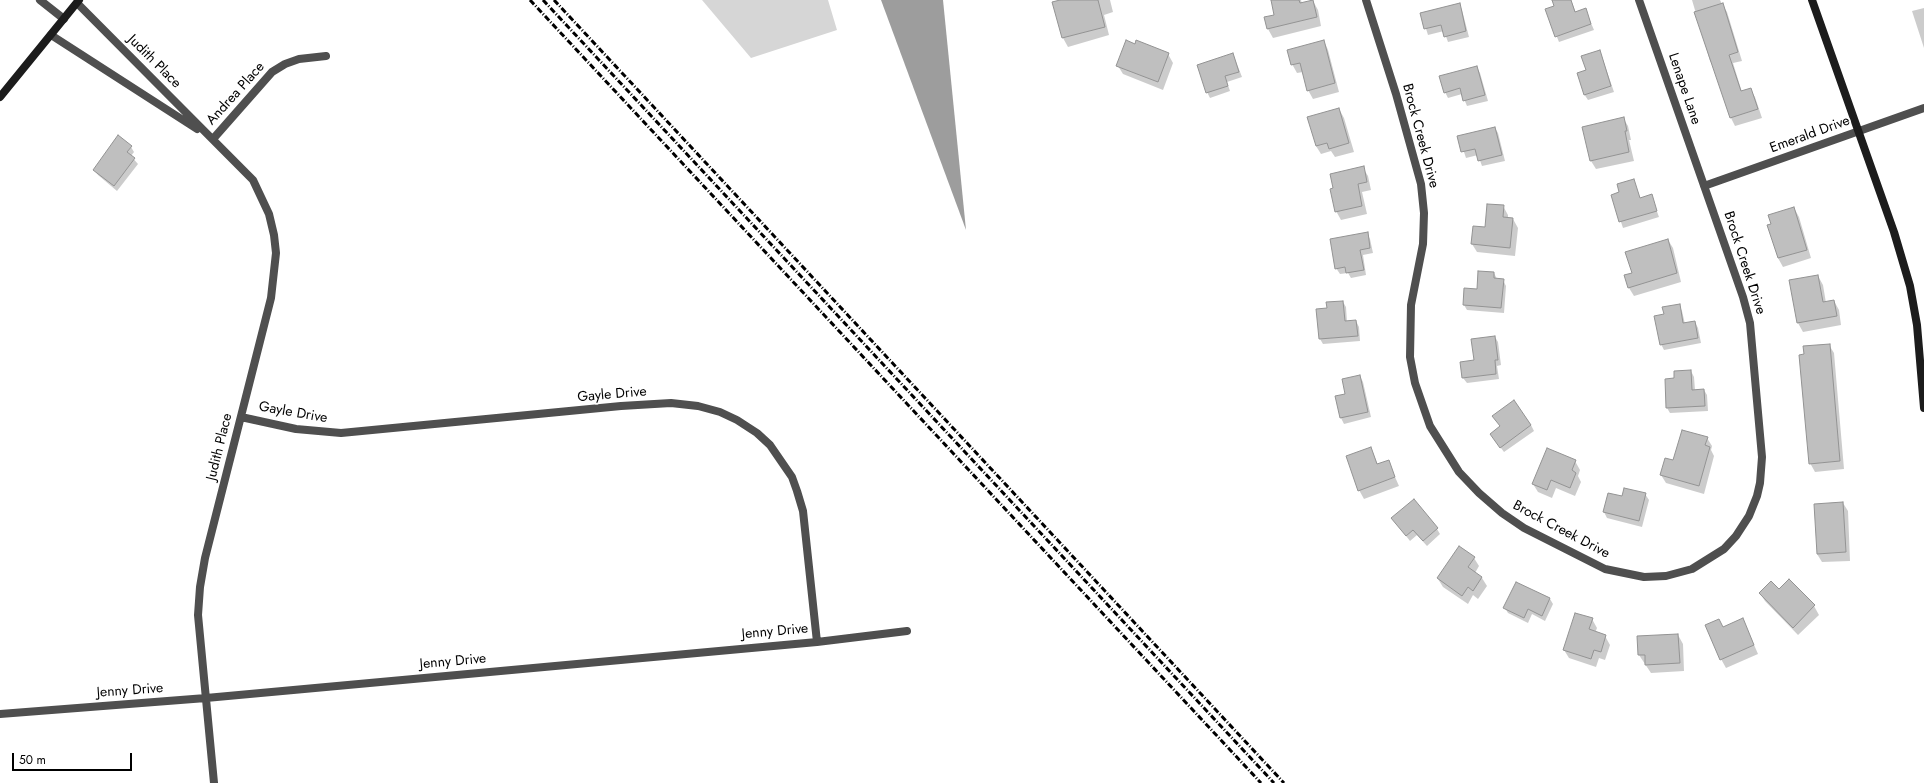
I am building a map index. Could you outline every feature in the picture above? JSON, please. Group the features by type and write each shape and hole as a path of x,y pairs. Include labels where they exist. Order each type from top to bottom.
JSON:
{"street":[{"path":"40,0 64,19"},
{"name":"Brock Creek Drive","path":"1366,0 1396,94 1421,184 1424,213 1423,244 1411,305 1410,357 1415,383 1430,426 1459,472 1479,493 1502,513 1524,528 1605,569 1624,574 1644,577 1666,576 1692,569 1703,564 1724,549 1736,536 1749,516 1760,482 1762,457 1750,324 1704,186"},
{"name":"Lenape Lane","path":"1639,0 1704,186"},
{"path":"1812,0 1894,232 1910,286 1917,326 1924,408"},
{"path":"0,97 78,1"},
{"name":"Judith Place","path":"78,1 253,180 260,192 269,214 274,235 276,252 271,298 205,558 200,587 198,615 214,783"},
{"name":"Judith Place","path":"51,35 213,139"},
{"name":"Andrea Place","path":"213,139 272,72 285,64 299,59 326,56"},
{"name":"Emerald Drive","path":"1704,186 1924,108"},
{"name":"Gayle Drive","path":"241,417 296,429 341,433 621,406 671,403 698,406 720,412 737,420 757,433 778,454 792,477 803,512 817,642"},
{"name":"Jenny Drive","path":"0,714 206,698 817,642 907,631"}],"shaded area":[{"path":"702,0 828,0 837,30 751,58"},
{"path":"881,0 943,0 966,230"}],"building":[{"path":"1060,0 1098,0 1105,27 1062,38 1052,2"},
{"path":"1271,0 1299,0 1300,3 1313,0 1317,17 1267,29 1264,17 1274,15"},
{"path":"1552,0 1571,0 1575,12 1586,8 1591,24 1555,37 1545,9 1554,6"},
{"path":"1460,3 1466,31 1444,37 1441,25 1424,29 1420,13"},
{"path":"1723,3 1738,52 1729,55 1741,91 1751,88 1758,109 1730,118 1694,12"},
{"path":"1126,40 1135,44 1136,40 1169,53 1158,82 1116,66"},
{"path":"1324,40 1335,83 1307,91 1300,63 1291,65 1287,50"},
{"path":"1600,50 1611,86 1584,95 1577,73 1586,70 1581,56"},
{"path":"1233,53 1239,72 1225,76 1228,86 1206,93 1197,65"},
{"path":"1477,66 1485,95 1463,101 1460,88 1444,93 1439,76"},
{"path":"1339,108 1349,143 1329,149 1327,143 1316,146 1307,117"},
{"path":"1624,117 1629,152 1590,161 1582,127"},
{"path":"1495,127 1502,155 1478,161 1475,149 1461,152 1457,136"},
{"path":"118,135 132,146 127,152 135,158 114,186 93,170"},
{"path":"1364,166 1367,182 1358,184 1362,206 1335,212 1330,189 1333,188 1330,174"},
{"path":"1634,179 1640,198 1652,194 1657,211 1619,222 1611,195 1619,192 1617,184"},
{"path":"1487,204 1504,205 1503,217 1513,218 1510,248 1471,244 1473,226 1485,227"},
{"path":"1794,207 1807,250 1778,258 1767,225 1771,224 1768,215"},
{"path":"1368,232 1370,248 1360,250 1364,270 1346,273 1345,267 1335,269 1330,239"},
{"path":"1668,239 1677,273 1628,288 1624,275 1632,273 1625,252"},
{"path":"1478,271 1494,272 1494,278 1504,279 1501,308 1463,305 1464,288 1477,289"},
{"path":"1818,275 1823,302 1834,300 1837,316 1797,323 1789,280"},
{"path":"1343,301 1345,321 1356,320 1358,336 1319,339 1316,309 1327,308 1326,302"},
{"path":"1680,304 1683,323 1695,321 1698,338 1660,345 1654,316 1664,314 1662,307"},
{"path":"1495,336 1498,360 1495,360 1496,374 1462,378 1460,362 1474,360 1471,339"},
{"path":"1830,344 1840,461 1809,464 1799,355 1804,354 1803,346"},
{"path":"1691,370 1692,390 1704,389 1705,406 1666,408 1665,379 1674,378 1674,371"},
{"path":"1360,375 1368,412 1340,418 1335,396 1345,394 1342,379"},
{"path":"1514,400 1531,425 1500,448 1490,434 1500,426 1492,416"},
{"path":"1682,430 1708,437 1705,445 1710,447 1699,486 1660,475 1665,458 1673,460"},
{"path":"1371,447 1377,464 1389,460 1395,477 1358,491 1346,456"},
{"path":"1547,448 1576,460 1572,470 1576,473 1570,488 1551,480 1547,490 1532,484"},
{"path":"1624,488 1646,493 1639,521 1603,512 1608,493 1622,496"},
{"path":"1414,499 1438,528 1423,541 1413,530 1406,536 1391,518"},
{"path":"1843,502 1846,552 1817,554 1814,504"},
{"path":"1459,546 1475,557 1468,567 1482,577 1473,591 1468,587 1462,596 1437,578"},
{"path":"1789,579 1815,605 1793,628 1759,593 1771,581 1779,589"},
{"path":"1516,582 1550,598 1542,616 1528,609 1524,618 1503,608"},
{"path":"1575,613 1593,618 1589,629 1606,635 1601,652 1594,650 1591,659 1563,650"},
{"path":"1743,618 1754,645 1720,660 1705,625 1719,619 1723,627"},
{"path":"1678,634 1680,663 1645,665 1645,655 1638,655 1637,636"}],"railway":[{"path":"530,0 1261,783"},
{"path":"543,0 1274,783"},
{"path":"554,0 1284,783"}]}
